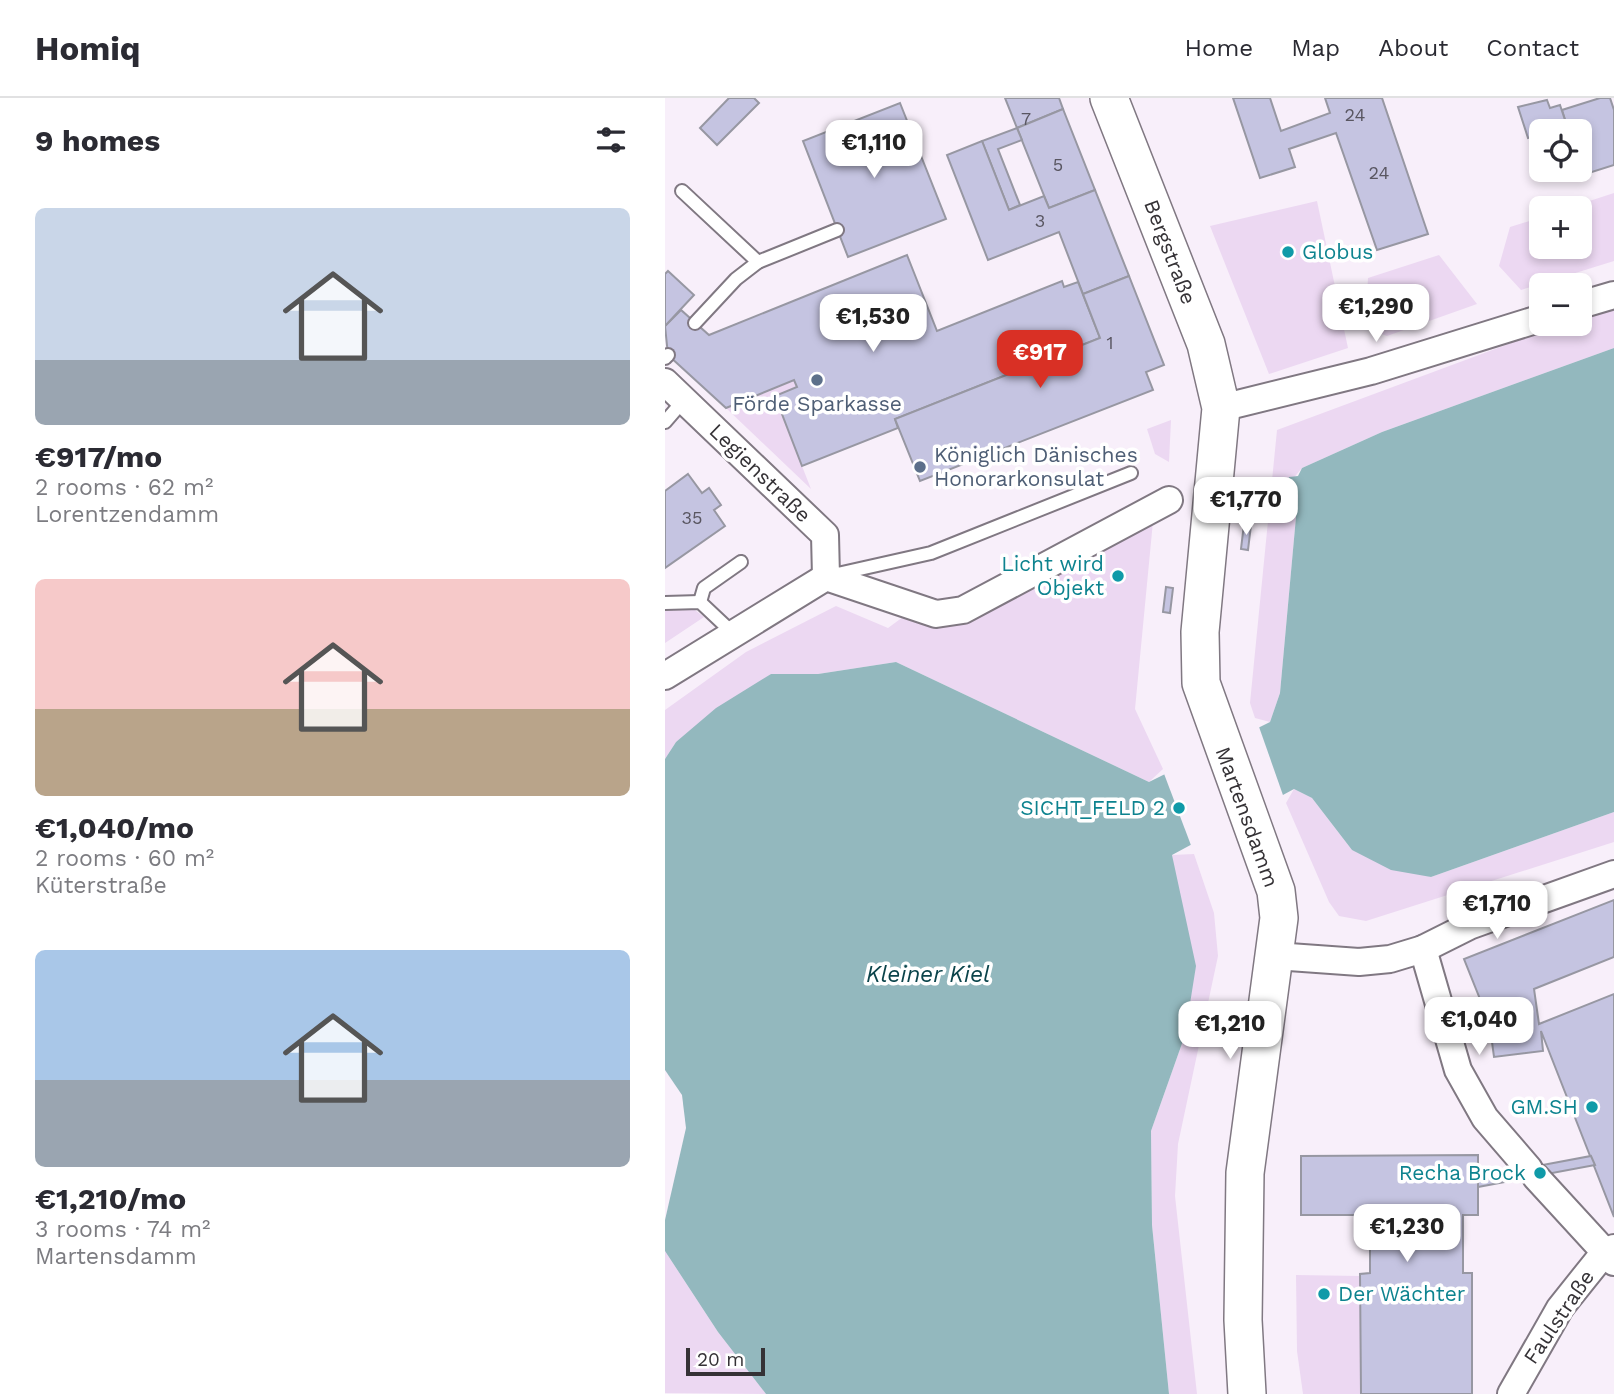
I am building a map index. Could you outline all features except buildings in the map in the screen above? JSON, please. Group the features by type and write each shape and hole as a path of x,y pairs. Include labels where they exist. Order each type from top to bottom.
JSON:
{"street":[{"name":"Bergstraße","path":"1109,98 1206,344 1221,408"},
{"path":"1592,301 1614,295"},
{"path":"1221,408 1371,370 1529,322"},
{"name":"Legienstraße","path":"665,382 825,535 826,577"},
{"name":"Martensdamm","path":"1221,408 1199,657 1201,682 1219,739 1276,891 1279,918 1245,1173 1243,1320 1247,1394"},
{"path":"665,676 826,577 936,614 963,610 1168,500"},
{"path":"1275,956 1359,962 1390,959 1423,948 1469,926 1614,874"},
{"path":"1423,948 1458,1070 1485,1118 1533,1173 1611,1254"},
{"name":"Faulstraße","path":"1511,1394 1560,1308 1611,1254"}],"lane":[{"path":"681,191 758,262"},
{"path":"695,323 736,279 758,262 838,230"},
{"path":"665,422 684,401"},
{"path":"826,577 931,553 1131,473"},
{"path":"699,602 704,588 741,562"},
{"path":"665,603 699,602 734,634"}],"shaded area":[{"path":"1614,193 1614,261 1576,273 1529,273 1529,288 1521,290 1499,266 1510,227 1529,221 1529,259 1592,259 1592,200"},
{"path":"1317,201 1348,348 1269,374 1210,226"},
{"path":"1439,255 1477,304 1387,336 1378,332 1367,313 1368,278"},
{"path":"1614,307 1614,348 1382,432 1302,468 1287,486 1298,495 1280,693 1270,722 1255,718 1250,703 1277,430 1530,336 1592,336 1592,313"},
{"path":"794,380 797,387 775,397 811,489 726,408"},
{"path":"1171,420 1169,462 1155,454 1147,429"},
{"path":"1154,511 1135,709 1163,769 1149,782 896,662 818,674 771,674 676,742 665,759 665,710 746,652 836,606 888,628 918,606 948,627 1006,601"},
{"path":"691,607 704,617 665,643 665,611"},
{"path":"1294,789 1312,798 1352,850 1431,877 1614,812 1614,842 1366,921 1339,916 1329,902 1286,803"},
{"path":"1194,854 1214,913 1218,956 1178,1144 1175,1196 1197,1394 1169,1394 1152,1225 1151,1131 1185,1035 1172,855"},
{"path":"665,1251 718,1332 766,1394 665,1393"},
{"path":"1296,1275 1360,1276 1361,1394 1303,1394 1297,1351"}],"water":[{"name":"Kleiner Kiel","path":"1614,348 1614,812 1431,877 1391,870 1352,850 1312,798 1294,789 1172,855 1196,966 1185,1035 1151,1131 1152,1225 1169,1394 766,1394 718,1332 665,1251 665,759 676,742 716,708 771,674 818,674 896,662 1149,782 1270,722 1280,693 1298,495 1287,486 1289,477 1298,476 1302,468 1382,432"}],"pier":[{"path":"1258,724 1284,798 1192,848 1163,771"},
{"path":"665,1070 682,1095 686,1128 665,1220"}],"place":[{"name":"Globus","path":"1288,252"},
{"name":"Förde Sparkasse","path":"817,380"},
{"name":"Königlich Dänisches Honorarkonsulat","path":"920,467"},
{"name":"Licht wird Objekt","path":"1118,576"},
{"name":"SICHT_FELD 2","path":"1179,808"},
{"name":"GM.SH","path":"1592,1107"},
{"name":"Recha Brock","path":"1540,1173"},
{"name":"Der Wächter","path":"1324,1294"}]}
